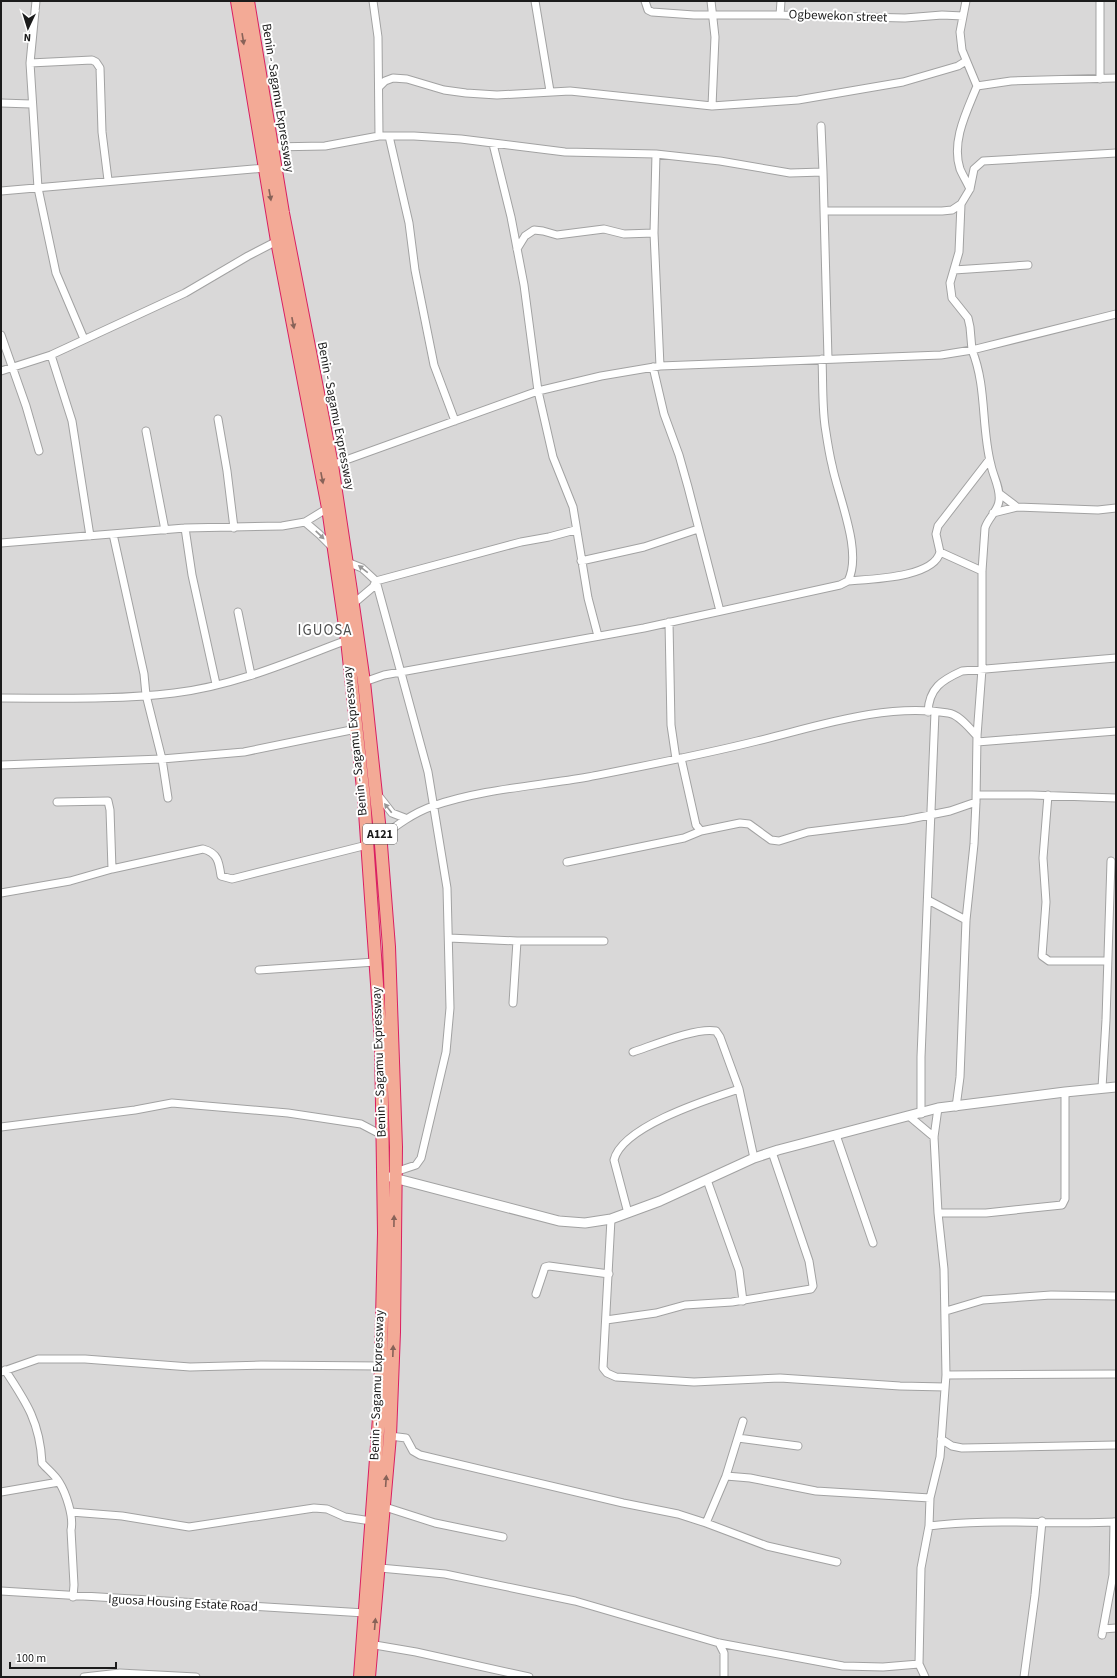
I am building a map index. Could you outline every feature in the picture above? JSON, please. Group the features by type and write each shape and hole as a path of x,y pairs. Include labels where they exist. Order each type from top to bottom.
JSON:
{"highway":[{"name":"A121","path":"236,1 277,241 328,508 347,640 364,798 380,1041 384,1271 381,1366 386,1405 371,1521 365,1613 368,1643 362,1677"},
{"name":"Benin - Sagamu Expressway","path":"248,1 272,147 332,465 347,562 364,682 380,838 389,947 395,1175 386,1405 390,1436 380,1568 368,1643"}],"street":[{"path":"36,1 30,63 31,104 38,188 56,273 84,338"},
{"path":"373,1 378,37 379,136"},
{"path":"534,1 550,91"},
{"name":"Ogbewekon street","path":"645,1 648,10 652,12 712,15 905,18 942,15 963,16"},
{"path":"711,1 715,37 712,106"},
{"path":"780,15 781,1"},
{"path":"966,1 960,32 966,61 973,73 977,86 958,136 957,152 960,169 970,189"},
{"path":"1100,1 1100,79"},
{"path":"30,63 92,60 96,62 100,68 102,132 108,180"},
{"path":"379,87 385,81 392,78 408,79 444,90 466,93 497,95 570,91 621,95 712,106 798,100 896,83 958,66 966,61"},
{"path":"977,86 1011,81 1116,78"},
{"path":"1,103 31,104"},
{"path":"821,126 824,211 825,424 832,466 847,516 851,543 852,569 848,582"},
{"path":"272,147 325,146 379,136 430,137 565,152 656,154 720,161 790,173 823,172"},
{"path":"389,136 409,223 415,270 434,365 455,421"},
{"path":"493,144 524,285 538,391 552,457 573,507 575,530 588,598 598,636"},
{"path":"824,211 952,210 961,204 970,189 974,169 983,161 1116,153"},
{"path":"656,154 654,233 656,367 664,414 679,455 720,611"},
{"path":"1,191 108,180 265,168"},
{"path":"956,1107 960,1077 966,920 974,844 977,739 982,669 982,571 985,528 987,522 998,505 1000,494 989,460 984,426 981,376 972,350 968,318 952,298 950,283 959,252 961,204"},
{"path":"517,249 525,236 534,230 557,235 604,229 624,234 654,233"},
{"path":"1,371 51,355 84,338 185,293 248,256 277,241"},
{"path":"954,270 1028,265"},
{"path":"318,457 332,465 538,391 601,376 656,367 942,355 972,350 1116,314"},
{"path":"1,335 13,367 39,451"},
{"path":"51,355 72,421 90,536"},
{"path":"218,419 227,471 234,528"},
{"path":"146,431 165,530"},
{"path":"364,682 384,675 669,622 848,582 915,573 933,564 940,552 936,534 938,526 989,460"},
{"path":"1000,494 1017,507"},
{"path":"993,513 1017,507 1098,510 1116,508"},
{"path":"1,543 185,528 234,528 305,522 328,508"},
{"path":"305,522 320,534 334,549"},
{"path":"185,528 192,575 216,684"},
{"path":"581,561 644,547 698,529"},
{"path":"353,604 367,592 376,581 521,542 549,538 575,530"},
{"path":"113,534 144,674 146,695 162,759 168,798"},
{"path":"940,552 982,571"},
{"path":"347,562 362,568 376,581 428,772 447,888 450,1008 446,1052 421,1158 416,1165 395,1175 383,1177"},
{"path":"238,612 251,675"},
{"path":"669,622 671,725 678,758 696,825 701,831"},
{"path":"1,698 174,693 251,675 347,640"},
{"path":"920,1114 928,900 933,691 945,679 962,671 1116,658"},
{"path":"380,838 405,818 434,806 477,795 588,777 756,741 827,723 897,711 950,713 960,719 977,739"},
{"path":"1,765 162,759 244,752 356,729"},
{"path":"977,739 1116,731"},
{"path":"375,791 392,813 405,818"},
{"path":"1048,795 1043,858 1046,902 1042,956 1050,961 1108,960"},
{"path":"567,862 684,838 701,831 740,823 749,824 776,841 808,832 838,830 930,815 976,799 1048,795 1116,798"},
{"path":"57,802 108,801 110,810 112,869"},
{"path":"1,893 70,881 112,869 203,849 212,852 217,857 221,876 232,878 367,845"},
{"path":"1102,1088 1106,1020 1111,861"},
{"path":"928,900 966,920"},
{"path":"449,938 517,941 604,941"},
{"path":"513,1003 517,941"},
{"path":"259,970 375,962"},
{"path":"633,1052 697,1032 709,1030 716,1031 720,1037 739,1089 754,1158"},
{"path":"395,1175 559,1221 585,1223 611,1219 660,1202 754,1158 772,1152 938,1108 1116,1087"},
{"path":"628,1213 614,1160 616,1154 624,1144 650,1124 703,1101 739,1089"},
{"path":"938,1213 986,1213 1062,1206 1065,1199 1065,1092"},
{"path":"1,1127 135,1110 172,1103 288,1113 361,1124 382,1135"},
{"path":"925,1677 919,1664 921,1568 929,1526 930,1498 940,1456 946,1375 946,1311 938,1213 934,1137 938,1108"},
{"path":"910,1116 934,1137"},
{"path":"836,1135 873,1243"},
{"path":"606,1320 656,1313 685,1305 743,1301 808,1291 813,1286 809,1261 772,1152"},
{"path":"707,1180 739,1270 743,1301"},
{"path":"611,1219 603,1368 607,1373 616,1377 694,1382 780,1378 945,1387"},
{"path":"536,1294 546,1267 549,1266 608,1274"},
{"path":"946,1311 984,1300 1051,1295 1116,1296"},
{"path":"73,1597 74,1585 71,1530 73,1522 71,1512 59,1482 42,1464 41,1441 32,1415 3,1371 38,1359 85,1359 190,1366 381,1366"},
{"path":"946,1375 1116,1374"},
{"path":"706,1523 726,1476 743,1421"},
{"path":"390,1436 406,1438 413,1451 420,1455 622,1503 678,1514 767,1546 837,1562"},
{"path":"738,1438 798,1446"},
{"path":"941,1439 952,1446 962,1448 1116,1445"},
{"path":"726,1476 750,1478 816,1491 930,1498"},
{"path":"1,1492 59,1482"},
{"path":"385,1507 435,1523 503,1538"},
{"path":"71,1512 122,1516 189,1527 314,1508 327,1509 345,1517 371,1521"},
{"path":"929,1526 956,1523 1042,1521 1115,1522 1114,1575 1102,1632 1116,1628"},
{"path":"1024,1677 1036,1595 1042,1521"},
{"path":"380,1568 444,1574 567,1600 719,1643 843,1666 883,1668 919,1664"},
{"name":"Iguosa Housing Estate Road","path":"1,1591 73,1597 365,1613"},
{"path":"368,1643 529,1677"},
{"path":"719,1643 724,1653 724,1677"},
{"path":"84,1677 120,1675 196,1677"}],"shaded area":[{"path":"1,1 1116,1 1116,1677 1,1677"}],"district":[{"name":"IGUOSA","path":"325,630"}]}
